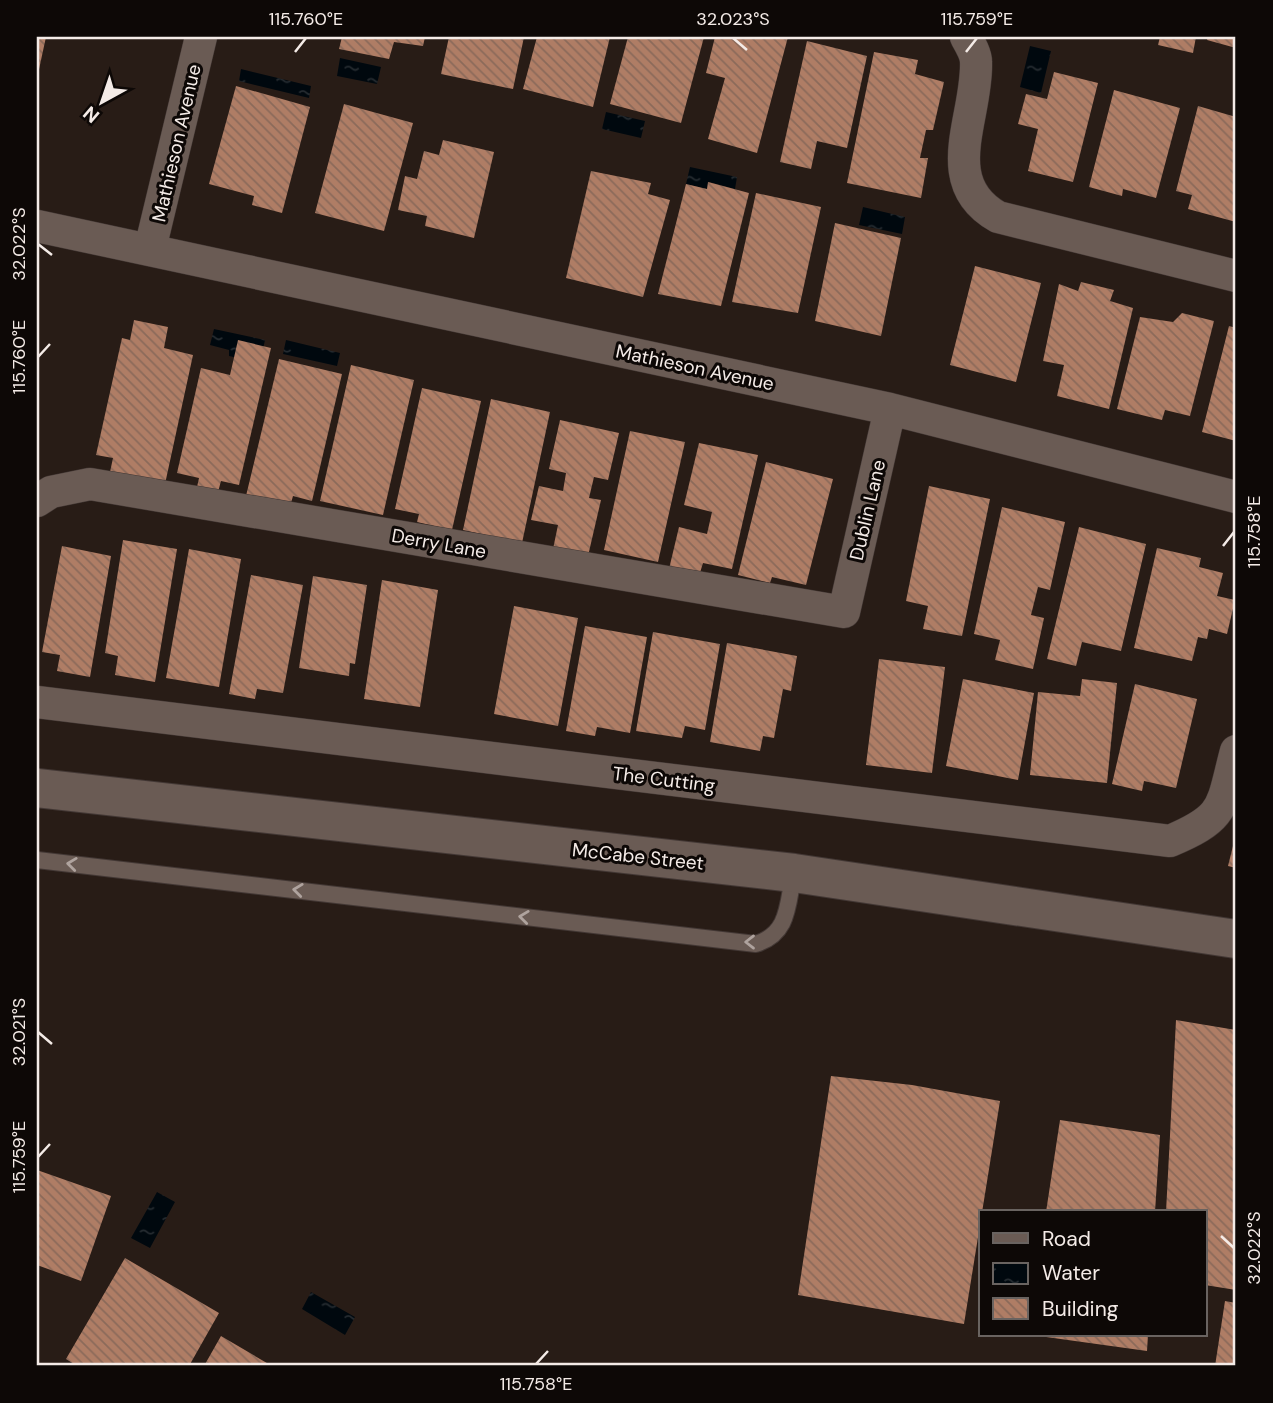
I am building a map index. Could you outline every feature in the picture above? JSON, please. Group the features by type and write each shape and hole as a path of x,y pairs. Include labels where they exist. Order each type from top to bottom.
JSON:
{"street":[{"name":"Mathieson Avenue","path":"150,249 201,37"},
{"path":"966,37 977,60 966,136 965,180 971,195 982,208 998,217 1236,276"},
{"name":"Mathieson Avenue","path":"37,226 890,409 1236,497"},
{"name":"Dublin Lane","path":"844,612 890,409"},
{"name":"Derry Lane","path":"37,501 51,492 90,484 844,612"},
{"name":"The Cutting","path":"37,702 1170,841 1200,828 1221,809 1236,751"},
{"name":"McCabe Street","path":"37,788 794,873 1236,939"}],"lane":[{"path":"37,860 756,944 772,939 782,925 794,873"}],"water":[{"path":"1030,46 1051,51 1041,93 1020,87"},
{"path":"340,58 381,67 377,84 337,76"},
{"path":"241,69 311,86 309,98 239,81"},
{"path":"606,112 645,121 641,138 602,129"},
{"path":"690,167 737,177 735,189 709,182 707,189 686,184"},
{"path":"863,207 905,217 902,234 859,225"},
{"path":"214,329 265,340 260,363 229,356 229,350 210,345"},
{"path":"286,340 340,353 337,366 283,354"},
{"path":"157,1192 175,1202 150,1248 131,1238"},
{"path":"311,1292 355,1317 345,1335 302,1309"}],"building":[{"path":"37,37 46,37 38,74 37,74"},
{"path":"342,37 425,37 423,46 394,42 389,59 339,49"},
{"path":"449,37 524,37 513,89 441,74"},
{"path":"537,37 610,37 593,107 523,89"},
{"path":"628,37 704,37 681,123 610,104"},
{"path":"715,37 788,37 757,153 708,139 725,78 706,73"},
{"path":"1160,37 1196,37 1193,53 1158,45"},
{"path":"1208,37 1236,37 1236,48 1207,40"},
{"path":"807,41 867,56 847,148 817,141 811,169 780,162"},
{"path":"874,52 918,60 915,74 944,82 933,130 926,130 920,158 928,158 921,198 847,183"},
{"path":"1054,72 1098,83 1073,182 1028,171 1038,129 1018,124 1026,94 1047,99"},
{"path":"236,86 310,107 282,213 252,205 254,196 209,184"},
{"path":"1114,90 1180,108 1156,198 1123,189 1122,196 1089,187"},
{"path":"344,104 413,123 384,231 315,213"},
{"path":"1198,106 1236,117 1236,222 1188,209 1192,195 1176,191"},
{"path":"443,140 494,152 474,238 425,226 427,216 398,210 405,176 417,179 424,151 439,155"},
{"path":"591,171 651,183 648,194 670,200 643,297 566,278"},
{"path":"708,182 749,193 721,306 658,294 686,184 707,189"},
{"path":"756,193 821,207 798,313 732,302"},
{"path":"835,223 901,238 881,336 815,321"},
{"path":"975,266 1041,283 1016,382 950,365"},
{"path":"1081,282 1114,290 1110,301 1133,308 1109,409 1057,396 1064,365 1043,361 1059,284 1078,291"},
{"path":"1182,313 1214,321 1190,416 1165,410 1162,420 1117,409 1140,317 1173,322"},
{"path":"134,320 168,327 164,348 193,355 165,484 110,472 113,458 96,455 122,338 130,340"},
{"path":"1229,326 1236,328 1236,441 1202,432"},
{"path":"238,340 271,348 239,485 221,481 218,492 197,487 199,478 177,473 201,368 230,375"},
{"path":"279,359 342,374 312,501 293,496 289,510 245,500"},
{"path":"351,365 414,380 383,515 320,501"},
{"path":"422,388 481,401 452,530 417,522 419,514 395,509"},
{"path":"491,399 550,412 522,543 463,530"},
{"path":"560,420 619,433 608,480 594,477 589,498 601,500 588,556 553,549 558,525 531,520 539,486 563,491 566,473 549,469"},
{"path":"630,431 685,442 658,562 604,550"},
{"path":"699,443 758,455 732,569 703,563 699,576 669,569 679,527 707,534 712,512 684,505"},
{"path":"766,462 833,479 806,585 772,577 770,583 738,575"},
{"path":"929,486 990,499 962,636 923,629 928,606 906,601"},
{"path":"1002,507 1065,522 1050,590 1038,587 1031,615 1044,618 1033,669 995,660 1000,640 974,634"},
{"path":"1079,527 1146,544 1121,651 1082,642 1076,666 1047,659"},
{"path":"123,540 177,549 155,682 115,675 118,656 105,653"},
{"path":"62,546 111,556 90,677 57,671 60,655 42,652"},
{"path":"1157,548 1201,558 1199,567 1223,573 1217,596 1235,600 1227,634 1209,629 1207,639 1198,637 1192,661 1134,648"},
{"path":"189,549 241,559 219,687 166,678"},
{"path":"251,575 303,585 283,693 257,689 255,699 229,694"},
{"path":"313,576 367,585 355,664 350,663 349,676 299,668"},
{"path":"382,580 438,590 420,707 364,699"},
{"path":"514,606 578,618 558,726 494,714"},
{"path":"585,626 647,637 630,733 597,727 595,736 566,731"},
{"path":"653,632 720,644 705,730 685,726 682,738 636,731"},
{"path":"727,643 797,656 791,691 783,689 774,738 763,736 760,751 710,742"},
{"path":"879,659 945,667 932,773 866,765"},
{"path":"963,679 1034,693 1018,780 946,766"},
{"path":"1082,679 1117,683 1107,783 1030,775 1038,692 1080,696"},
{"path":"1135,684 1197,699 1176,788 1144,781 1142,791 1112,784"},
{"path":"1236,839 1236,868 1228,866"},
{"path":"1176,1020 1236,1030 1236,1290 1206,1285 1206,1210 1166,1210"},
{"path":"831,1076 912,1085 1000,1101 982,1210 979,1210 979,1231 964,1324 798,1295"},
{"path":"1060,1120 1160,1135 1155,1210 1046,1210"},
{"path":"37,1170 111,1196 81,1281 37,1265"},
{"path":"125,1258 219,1313 189,1366 77,1366 66,1359"},
{"path":"1225,1301 1236,1303 1236,1366 1215,1366"},
{"path":"221,1336 272,1366 204,1366"},
{"path":"1039,1336 1148,1336 1147,1351"}]}
